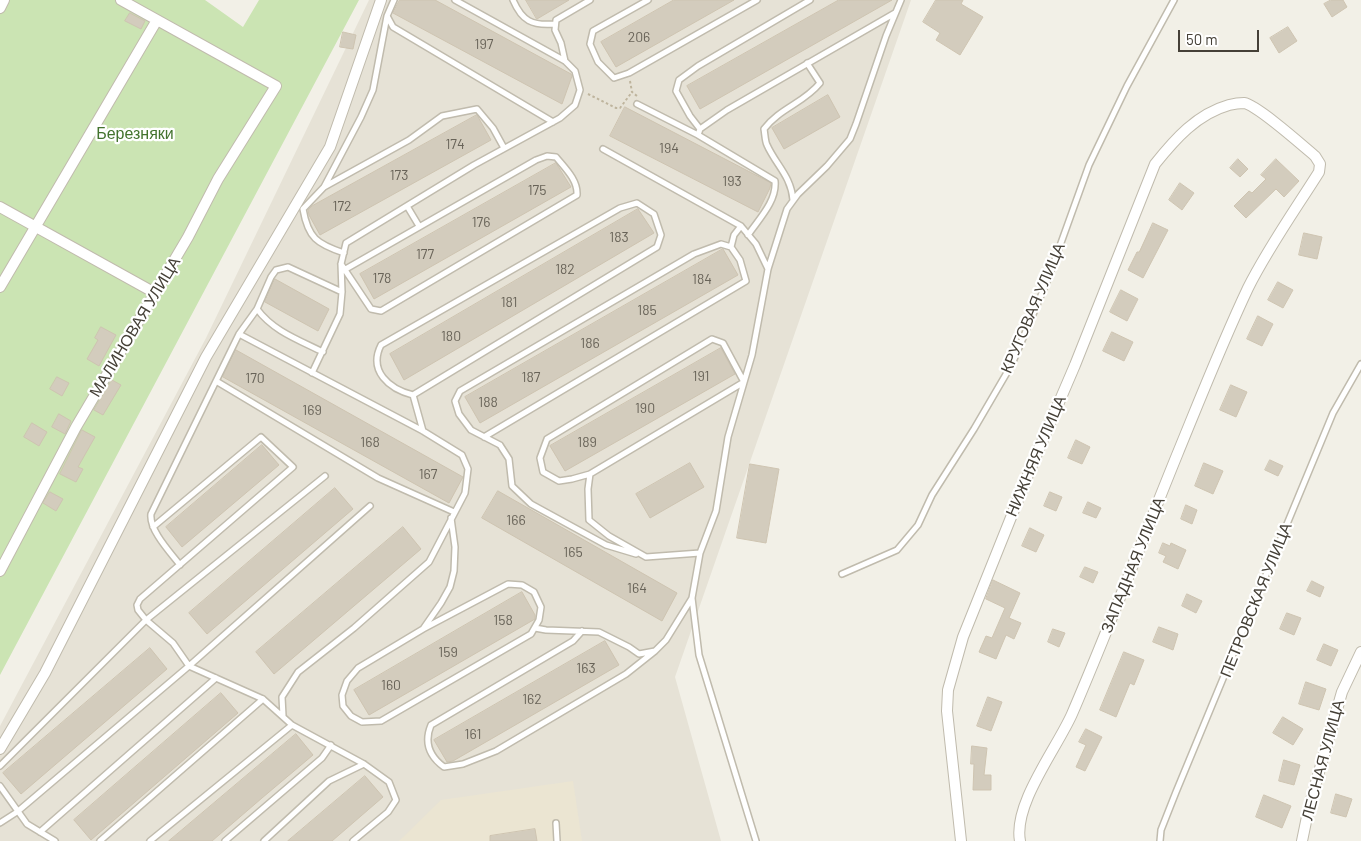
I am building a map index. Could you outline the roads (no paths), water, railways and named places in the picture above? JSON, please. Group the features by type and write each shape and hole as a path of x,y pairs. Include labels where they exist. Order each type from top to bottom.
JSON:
{"street":[{"path":"0,8 4,0"},
{"path":"0,288 157,20 121,0"},
{"path":"0,749 45,674 206,357 330,147 381,0"},
{"name":"МАЛИНОВАЯ УЛИЦА","path":"0,571 76,427 188,237 218,180 276,86 157,20"},
{"name":"НИЖНЯЯ УЛИЦА","path":"960,841 948,711 948,690 962,637 1075,365 1155,164 1171,144 1193,122 1219,108 1245,103 1258,110 1315,156 1320,164 1319,172 1283,228 1249,287"},
{"path":"0,207 155,293"},
{"name":"ЗАПАДНАЯ УЛИЦА","path":"1020,841 1018,833 1021,816 1029,796 1066,728 1104,639 1204,388 1249,287"},
{"name":"ЛЕСНАЯ УЛИЦА","path":"1302,841 1309,807 1342,692 1361,652"}],"lane":[{"path":"324,188 373,90 387,16 394,0"},
{"path":"312,373 340,314 342,292 341,264 346,243 504,148 560,118 575,105 580,90 575,71 565,61 455,0"},
{"path":"513,0 521,16 532,23 555,24"},
{"path":"565,61 561,43 555,30 556,20 590,0"},
{"path":"648,0 593,31 590,44 598,62 614,78 629,73 757,0"},
{"path":"699,132 676,91 679,80 698,66 810,0"},
{"path":"756,841 699,655 692,598 700,553 716,511 728,437 752,355 768,269 787,209 798,194 827,166 850,139 886,36 901,0"},
{"name":"КРУГОВАЯ УЛИЦА","path":"842,574 897,550 918,525 932,495 1012,364 1048,279 1089,166 1128,86 1174,0"},
{"path":"699,132 727,110 896,12"},
{"path":"387,16 393,28 553,122"},
{"path":"793,201 784,171 767,144 764,129 772,118 813,92 820,83 807,63"},
{"path":"637,104 699,132 775,181 771,201 748,235"},
{"path":"344,253 322,246 312,234 305,221 303,209 324,188 409,140 442,116 477,109 493,128 504,148"},
{"path":"603,149 740,226 756,244 768,269"},
{"path":"341,264 344,270 371,309 381,311 577,195 578,187 556,157 547,156 536,160 418,226 344,270"},
{"path":"637,203 654,214 661,235 657,247 413,395 390,386 380,372 376,354 380,345 620,208 637,203"},
{"path":"407,206 418,226"},
{"path":"731,247 734,235 740,226"},
{"path":"484,437 746,281 740,260 731,247 721,244 694,254 460,391 455,400 459,414 471,430 484,437 500,445 509,459 512,486 531,504 606,546 646,557 700,553"},
{"path":"180,565 153,527 150,520 151,514 239,334 257,309 271,276 276,270 288,267 342,292"},
{"path":"257,309 265,320 280,330 323,352"},
{"path":"239,334 423,431 462,455 468,469 465,493 429,562 354,628 298,672 282,697 283,716"},
{"path":"712,339 723,343 744,382 590,474 559,481 543,472 540,458 547,439 712,339"},
{"name":"ПЕТРОВСКАЯ УЛИЦА","path":"1160,841 1161,830 1176,792 1333,413 1361,364"},
{"path":"216,381 378,478 454,512"},
{"path":"413,395 423,431"},
{"path":"153,527 261,437 293,466 140,599 137,605 138,610 146,620 173,643 189,666 263,699 292,724 364,764 389,782 396,800 388,812 353,841"},
{"path":"590,474 588,488 589,520 609,536 646,557"},
{"path":"0,766 146,620 325,476"},
{"path":"0,823 17,812 189,666 370,506"},
{"path":"423,629 450,587 454,571 455,547 451,518"},
{"path":"508,584 522,585 534,592 541,607 539,620 531,634 381,721 362,722 350,716 343,706 342,695 347,681 358,668 423,629 508,584"},
{"path":"582,632 573,641 431,725 427,735 428,748 436,761 444,767 463,764 496,752 626,674 666,640 692,598"},
{"path":"535,628 599,632 639,654 655,651"},
{"path":"40,832 216,678"},
{"path":"100,841 263,699"},
{"path":"150,841 292,724"},
{"path":"225,841 322,758 331,745"},
{"path":"264,841 330,781 364,764"},
{"path":"0,786 27,824 56,841"},
{"path":"556,823 557,841"}],"park label":[{"name":"Березняки","path":"135,134"}]}
